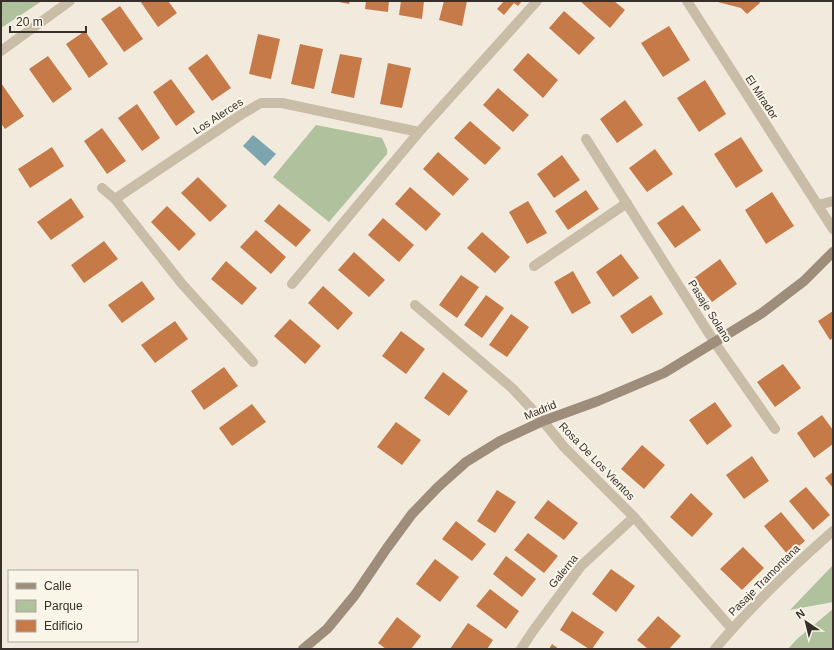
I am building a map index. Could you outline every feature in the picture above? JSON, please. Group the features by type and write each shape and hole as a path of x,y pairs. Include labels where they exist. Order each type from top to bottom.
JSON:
{"street":[{"path":"1,51 70,1"},
{"path":"292,284 419,132 537,1"},
{"name":"El Mirador","path":"687,1 833,229"},
{"name":"Los Alerces","path":"115,199 242,114 261,103 282,103 419,132"},
{"name":"Pasaje Solano","path":"586,139 628,203 715,343 775,429"},
{"path":"102,188 115,199 182,284 253,362"},
{"path":"818,205 833,201"},
{"path":"534,266 628,203"},
{"name":"Madrid","path":"303,649 328,629 356,595 387,548 412,514 438,487 466,462 500,441 543,421 598,402 664,373 762,313 804,281 833,252"},
{"name":"Rosa De Los Vientos","path":"415,305 512,388 543,421 564,447 634,516 732,629"},
{"name":"Galerna","path":"521,649 581,566 634,516"},
{"name":"Pasaje Tramontana","path":"715,649 732,629 794,565 833,531"}],"green space":[{"path":"1,1 42,1 1,28"},
{"path":"316,125 382,138 387,149 387,154 329,222 273,177"},
{"path":"833,565 833,602 790,610"},
{"path":"833,609 833,649 788,649 797,639"}],"water":[{"path":"253,135 276,154 265,166 243,146"}],"building":[{"path":"140,1 168,1 177,13 158,27"},
{"path":"334,1 350,1 349,4"},
{"path":"366,1 389,1 388,12 365,9"},
{"path":"401,1 424,1 422,19 399,15"},
{"path":"444,1 467,1 462,26 439,20"},
{"path":"504,1 522,1 518,6 514,3 504,15 497,9"},
{"path":"580,1 614,1 625,10 610,28"},
{"path":"714,1 759,1 760,3 747,14 741,8"},
{"path":"120,6 143,39 124,52 101,19"},
{"path":"564,11 595,38 579,55 549,28"},
{"path":"669,26 690,60 663,77 641,43"},
{"path":"85,31 108,64 89,78 66,44"},
{"path":"258,34 280,39 271,79 249,74"},
{"path":"300,44 323,49 314,89 291,84"},
{"path":"528,53 558,80 543,98 513,70"},
{"path":"207,54 231,88 212,101 188,68"},
{"path":"340,54 362,58 354,98 331,93"},
{"path":"48,56 72,89 53,103 29,69"},
{"path":"388,63 411,68 402,108 380,104"},
{"path":"171,79 195,112 176,126 153,92"},
{"path":"705,80 726,114 699,132 677,98"},
{"path":"1,83 24,116 5,129 1,123"},
{"path":"498,88 529,115 513,132 483,105"},
{"path":"625,100 643,125 617,143 600,119"},
{"path":"137,104 160,138 142,151 118,118"},
{"path":"470,121 501,148 485,165 454,138"},
{"path":"102,128 126,161 107,174 84,141"},
{"path":"741,137 763,171 736,188 714,154"},
{"path":"52,147 64,166 30,188 18,169"},
{"path":"655,149 673,174 647,192 629,168"},
{"path":"438,152 469,179 453,196 423,169"},
{"path":"562,155 580,180 554,198 537,174"},
{"path":"198,177 227,206 210,222 181,193"},
{"path":"410,187 441,214 426,231 395,204"},
{"path":"586,190 599,209 568,230 555,211"},
{"path":"772,192 794,226 766,244 745,210"},
{"path":"71,198 84,217 51,240 37,222"},
{"path":"528,201 547,233 527,244 509,212"},
{"path":"279,204 311,230 296,247 264,221"},
{"path":"683,205 701,230 675,248 657,223"},
{"path":"167,206 196,234 179,251 151,222"},
{"path":"383,218 414,245 399,262 368,235"},
{"path":"256,230 286,257 271,274 240,247"},
{"path":"482,232 510,257 495,273 467,248"},
{"path":"104,241 118,259 84,283 71,265"},
{"path":"354,252 385,280 369,297 338,270"},
{"path":"621,254 639,278 613,297 596,272"},
{"path":"720,259 737,284 712,302 694,278"},
{"path":"226,261 257,288 242,305 211,279"},
{"path":"573,271 591,303 572,314 554,282"},
{"path":"461,275 479,287 457,318 439,305"},
{"path":"142,281 155,299 122,323 108,305"},
{"path":"323,286 353,313 338,330 308,303"},
{"path":"486,295 504,308 482,338 464,325"},
{"path":"651,295 663,314 632,334 620,316"},
{"path":"833,311 833,338 830,340 818,321"},
{"path":"511,314 529,327 507,357 489,345"},
{"path":"290,319 321,346 305,364 274,336"},
{"path":"175,321 188,339 155,363 141,345"},
{"path":"401,331 425,349 406,374 382,356"},
{"path":"783,364 801,388 775,407 757,382"},
{"path":"224,367 238,386 204,410 191,391"},
{"path":"443,372 468,391 449,416 424,398"},
{"path":"715,402 732,426 707,445 689,420"},
{"path":"252,404 266,422 232,446 219,428"},
{"path":"822,415 833,430 833,444 814,458 797,433"},
{"path":"396,422 421,440 402,465 377,447"},
{"path":"642,445 665,465 644,489 621,469"},
{"path":"752,456 769,481 744,499 726,475"},
{"path":"833,472 833,488 825,478"},
{"path":"806,487 830,515 813,530 789,501"},
{"path":"497,490 516,502 495,533 477,521"},
{"path":"691,493 713,514 692,537 670,517"},
{"path":"548,500 578,523 564,540 534,518"},
{"path":"781,512 805,541 788,555 764,526"},
{"path":"456,521 486,544 472,561 442,539"},
{"path":"528,533 558,556 544,573 514,550"},
{"path":"743,547 764,568 742,590 720,569"},
{"path":"506,556 536,579 522,597 493,574"},
{"path":"435,559 459,577 440,602 416,584"},
{"path":"611,569 635,586 616,612 592,594"},
{"path":"490,589 519,611 506,629 476,606"},
{"path":"572,611 604,632 592,649 589,649 560,630"},
{"path":"658,616 681,636 669,649 648,649 637,640"},
{"path":"397,617 421,636 411,649 386,649 378,643"},
{"path":"468,623 493,640 487,649 450,649"},
{"path":"552,644 559,649 549,649"}]}
